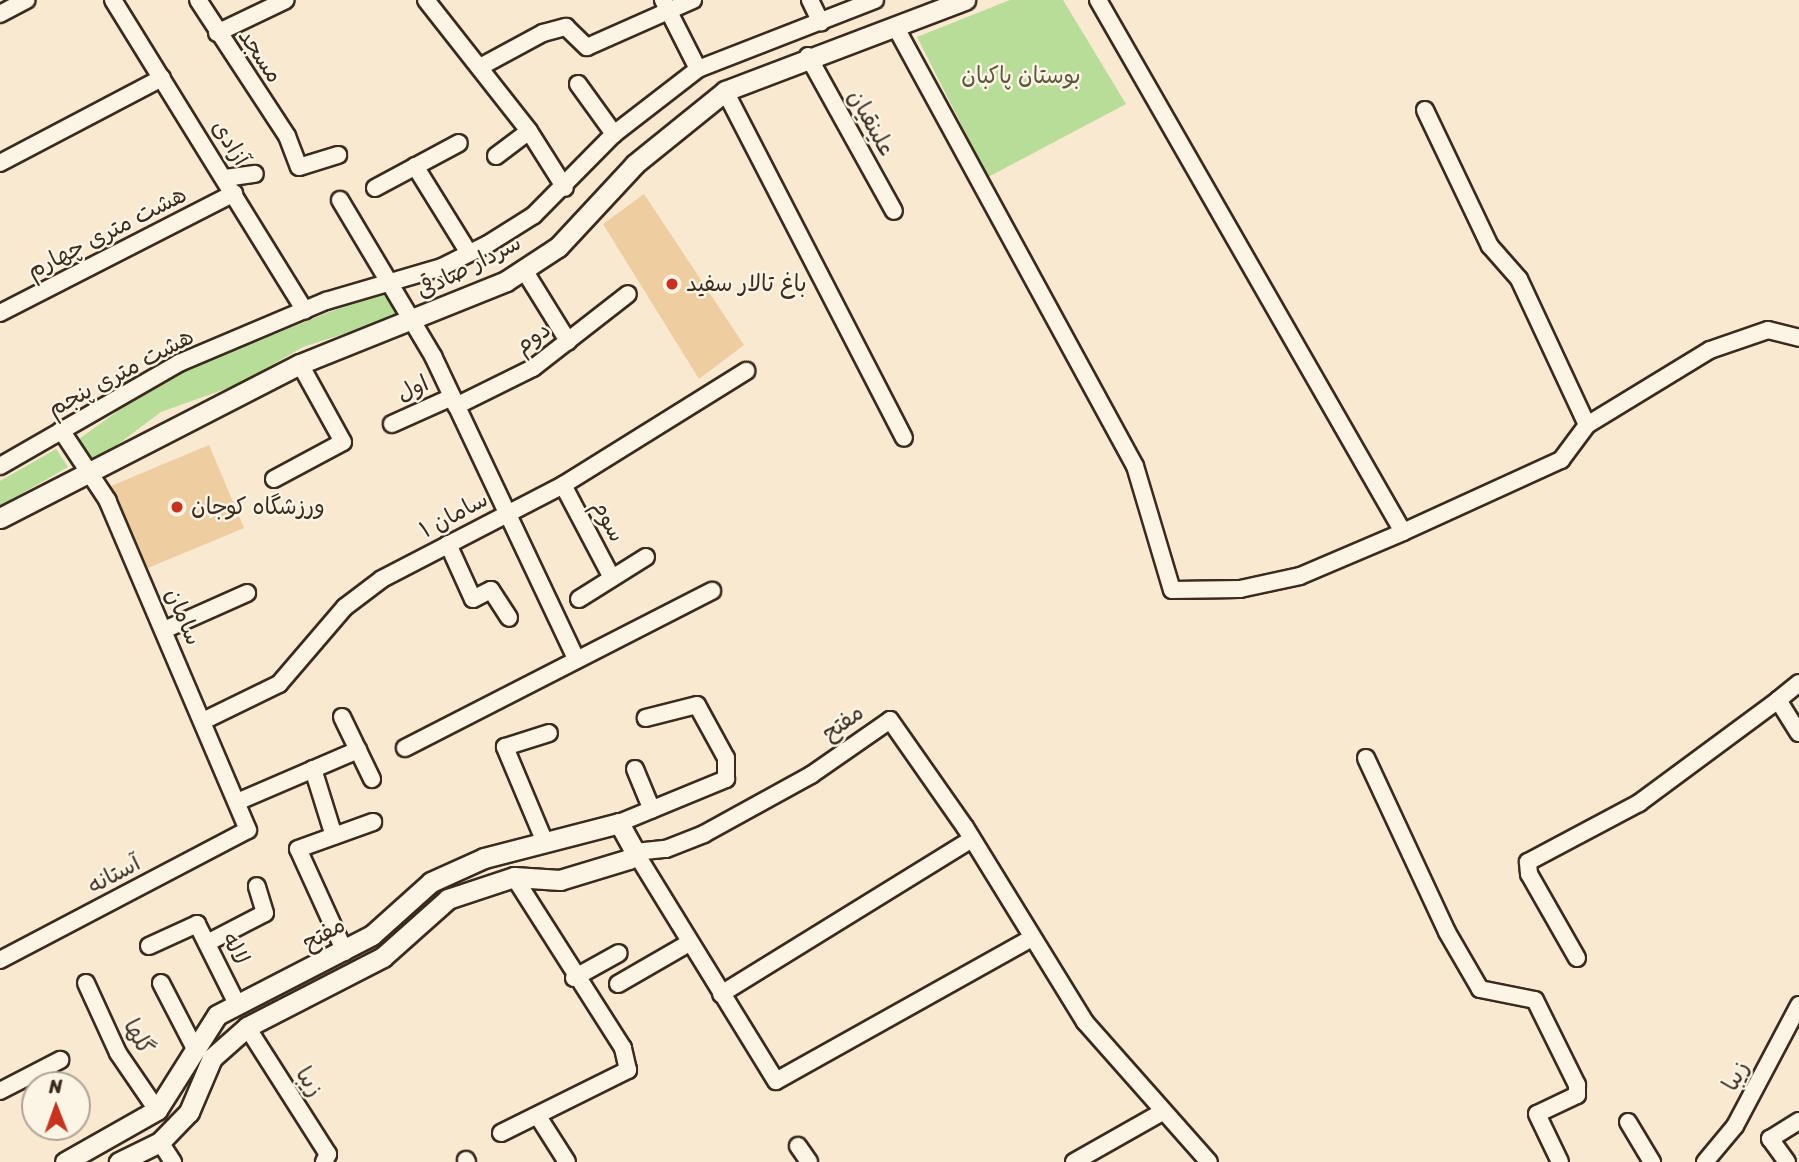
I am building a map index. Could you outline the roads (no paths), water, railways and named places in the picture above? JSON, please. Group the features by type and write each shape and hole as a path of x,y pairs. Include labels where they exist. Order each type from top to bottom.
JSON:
{"street":[{"path":"0,14 26,0"},
{"name":"آزادی","path":"113,0 305,311"},
{"name":"مسجد","path":"198,0 217,33 287,136 299,167 338,155"},
{"path":"217,33 286,0"},
{"path":"426,0 529,131 565,188"},
{"path":"481,68 543,33 566,27 587,47 666,6 693,0"},
{"path":"810,0 821,23"},
{"name":"هشت متری پنجم","path":"0,466 179,363 305,311 469,253 534,215 565,188 614,134 698,69 754,43 821,23 875,0"},
{"name":"سردار صادقی","path":"0,518 87,471 300,365 415,321 524,270 558,247 635,164 725,91 808,56 895,26 941,4 965,0"},
{"path":"1098,0 1403,532"},
{"path":"666,6 698,69"},
{"path":"895,26 1135,466 1172,590 1240,589 1300,576 1561,460 1587,425 1710,350 1768,330 1799,338"},
{"name":"علینقیان","path":"808,56 894,211"},
{"path":"0,163 162,78"},
{"path":"578,84 614,134"},
{"path":"725,91 904,438"},
{"path":"1425,110 1490,246 1519,279 1587,425"},
{"path":"496,156 529,131"},
{"path":"375,188 458,143"},
{"path":"415,166 469,253"},
{"path":"225,178 255,174"},
{"name":"هشت متری چهارم","path":"0,313 234,193"},
{"path":"340,200 415,321 577,660"},
{"path":"524,270 568,341"},
{"name":"دوم","path":"454,401 533,368 628,294"},
{"path":"274,479 343,442 300,365"},
{"name":"سامان ۱","path":"203,721 279,684 345,607 382,579 563,485 746,371"},
{"name":"اول","path":"392,424 454,401"},
{"name":"سامان","path":"61,430 108,501 248,830"},
{"name":"سوم","path":"563,485 612,578"},
{"path":"448,544 473,599 491,590 509,618"},
{"path":"579,599 646,556"},
{"path":"405,748 712,591"},
{"path":"164,630 247,593"},
{"path":"1577,958 1529,874 1528,862 1639,803 1799,683"},
{"path":"1778,700 1799,733"},
{"path":"646,718 697,705 728,771 718,784 619,823 689,943 776,1081 1032,938"},
{"path":"342,718 372,779"},
{"name":"مفتح","path":"119,1162 160,1142 189,1112 212,1058 247,1027 383,957 449,899 514,877 560,880 619,864 635,852 666,849 704,834 811,775 890,720 972,839"},
{"path":"544,840 505,747 550,733"},
{"path":"237,802 358,750"},
{"path":"1366,758 1447,932 1480,989 1535,1000 1577,1085 1577,1095 1536,1114 1560,1162"},
{"path":"313,769 334,836"},
{"path":"635,769 652,810"},
{"path":"345,951 298,849 373,822"},
{"name":"مفتح","path":"157,1110 193,1045 217,1015 345,951 431,882 484,858 544,840 619,823"},
{"name":"آستانه","path":"0,960 248,830"},
{"path":"721,994 972,839 1085,1022 1209,1162"},
{"path":"501,1133 539,1118 628,1070 622,1048 574,978 514,877"},
{"path":"207,943 265,913 257,886"},
{"name":"لاله","path":"149,946 197,924 237,1004"},
{"path":"618,984 689,943"},
{"path":"574,978 619,953"},
{"name":"گلها","path":"86,983 118,1053 157,1110"},
{"path":"161,983 193,1045"},
{"name":"زیبا","path":"1705,1162 1735,1126 1799,1005"},
{"name":"زیبا","path":"247,1027 328,1154 324,1162"},
{"path":"0,1091 60,1060"},
{"path":"65,1162 157,1110"},
{"path":"1074,1162 1164,1111"},
{"path":"539,1118 567,1162"},
{"path":"1787,1162 1770,1139 1799,1121"},
{"path":"1628,1122 1652,1162"},
{"path":"160,1142 173,1162"},
{"path":"798,1146 809,1162"}],"place":[{"name":"باغ تالار سفید","path":"672,284"},
{"name":"ورزشگاه کوجان","path":"177,507"}],"park label":[{"name":"بوستان پاکبان","path":"1021,76"}]}
